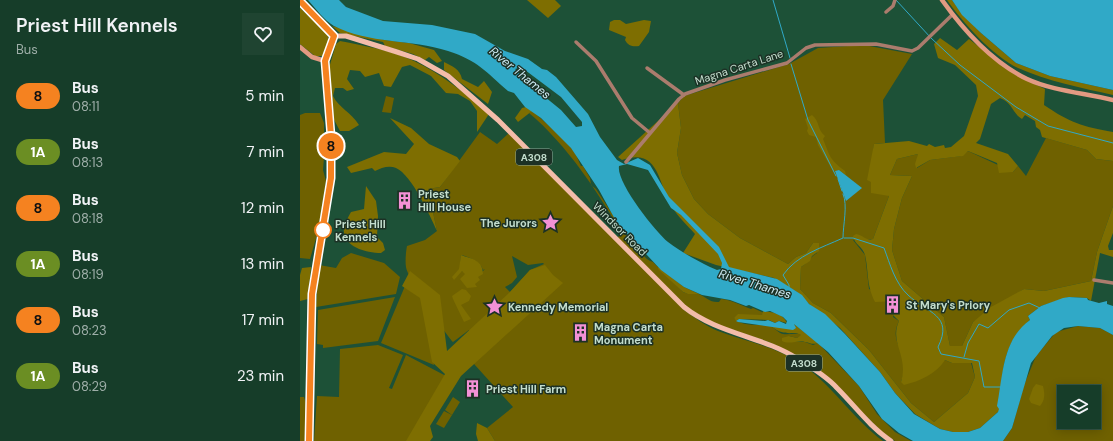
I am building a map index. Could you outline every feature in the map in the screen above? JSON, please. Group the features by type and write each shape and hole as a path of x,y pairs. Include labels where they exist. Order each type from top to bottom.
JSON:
{"main road":[{"path":"942,0 952,15 994,57 1027,79 1113,100"},
{"path":"300,1 334,36 325,61 331,136 331,178 312,294 309,441"},
{"name":"Windsor Road","path":"334,36 346,36 418,59 448,76 498,120 684,307 714,326 772,345 804,362 836,387 869,423 891,441"},
{"path":"300,47 312,57 325,61"}],"street":[{"path":"886,12 893,6 895,0"},
{"name":"Magna Carta Lane","path":"626,162 684,94 725,80 787,62 806,48 815,45 876,44 912,51 952,15"},
{"path":"576,42 596,61 632,118 650,133"},
{"path":"647,68 684,94"},
{"path":"1094,280 1113,283"}],"shaded area":[{"path":"527,0 555,0 561,6 548,18"},
{"path":"947,0 952,0 959,10 981,33 1016,63 1050,76 1113,90 1113,95 1077,87 1029,73 1009,63 979,38"},
{"path":"300,8 328,34 329,45 325,56 315,56 300,44"},
{"path":"620,20 626,24 644,20 651,21 649,32 639,46 631,46 625,40 626,37 609,30 610,22"},
{"path":"332,26 385,40 409,43 434,50 442,61 437,63 429,57 425,60 413,54 385,46 383,42 340,33"},
{"path":"940,38 957,50 969,39 1014,74 1045,89 1044,105 1053,111 1077,123 1113,132 1113,161 1096,159 1087,150 1042,137 1040,130 1036,127 1035,121 1025,115 1022,119 1016,114 1008,103 1000,98 991,104 980,139 976,143 1008,154 1018,166 1013,172 999,173 997,163 968,151 963,156 930,160 916,168 915,164 918,154 897,159 890,175 912,176 902,198 894,229 892,250 902,281 944,317 950,346 962,346 973,322 991,307 1024,289 1044,291 1091,281 1097,252 1113,206 1113,233 1108,246 1109,250 1113,250 1113,257 1100,253 1091,301 1087,298 1069,297 1041,306 1028,316 1030,320 1020,330 1008,351 1003,373 999,411 980,428 968,432 953,432 940,429 915,414 895,393 880,372 840,328 809,304 797,292 774,278 716,265 683,253 695,234 673,209 656,169 643,158 634,157 622,160 618,157 678,103 681,128 677,153 682,175 694,199 708,214 740,238 788,264 796,257 806,253 813,243 819,243 819,251 812,256 810,261 801,267 800,289 813,303 831,313 869,350 911,403 934,422 968,393 975,377 972,363 952,363 945,360 937,369 922,379 904,385 901,382 903,364 896,336 899,321 893,315 898,303 896,301 875,302 869,284 865,255 853,236 856,234 868,239 873,239 889,196 871,193 871,182 867,180 874,144 909,141 927,146 929,144 935,147 944,145 945,148 951,147 964,136 978,96 976,85 955,65 938,58 934,44"},
{"path":"340,41 387,51 414,61 444,78 489,114 477,132 477,111 470,101 458,94 446,93 431,76 410,65 402,67 391,87 384,86 379,73 365,77 360,71 350,70 347,79 354,89 347,91 343,88 335,88 333,96 338,104 359,125 349,131 340,131 332,116 329,68 336,44"},
{"path":"864,45 912,54 883,100 885,143 874,144 871,181 889,196 873,239 853,240 865,255 869,289 897,301 898,303 894,309 893,317 899,321 896,338 903,357 904,373 901,382 945,360 952,363 971,363 975,377 968,393 934,422 911,403 869,350 831,313 813,303 800,289 801,267 817,253 819,243 813,243 806,253 796,257 788,264 740,238 708,214 694,199 682,175 677,153 681,128 678,103 684,96 789,64 818,48"},
{"path":"444,62 458,70 462,79 478,87 484,81 492,92 488,104 444,70"},
{"path":"386,96 394,98 391,113 382,112"},
{"path":"526,107 532,111 518,122 515,118 522,108"},
{"path":"532,111 554,130 573,150 581,166 583,166 590,178 591,184 569,154 529,113"},
{"path":"305,113 320,113 324,123 323,170 326,181 318,234 310,259 300,258 300,115"},
{"path":"812,115 815,117 822,134 825,136 823,139 831,157 845,171 846,175 839,170 833,171 818,145 816,137 809,135 805,119"},
{"path":"390,118 411,128 429,144 457,157 460,161 440,187 428,189 437,231 420,196 402,172 396,168 388,167 375,171 372,168 351,173 347,167 384,152 406,154 414,144"},
{"path":"480,132 497,144 509,133 684,310 714,329 773,349 803,365 824,383 873,433 883,441 495,441 487,428 513,407 465,354 469,330 453,342 434,317 412,282 406,267 407,246 425,240 437,231 428,189 440,187","holes":["461,255 474,260 482,267 483,270 485,269 482,272 460,271","512,256 528,265 544,264 530,270 510,292 505,287 512,283 517,277"]},
{"path":"1046,138 1087,150 1096,159 1113,161 1113,206 1097,252 1091,281 1044,291 1024,289 973,322 962,346 950,346 944,317 902,281 892,250 894,229 902,198 912,176 890,175 897,159 918,154 917,168 930,160 961,156 968,151 1013,172 1018,166 1026,176"},
{"path":"366,186 376,201 378,216 377,237 383,243 385,250 381,253 369,252 356,248 347,240 344,234 344,227 351,212 364,209"},
{"path":"592,186 596,189 624,234 631,238 634,245 637,246 645,258 653,262 683,292 699,294 713,302 719,302 721,299 751,309 753,308 764,313 762,315 748,315 734,318 741,323 770,326 783,334 802,335 797,338 789,336 789,342 805,342 813,345 818,343 859,386 877,414 895,432 911,441 895,441 882,432 824,374 801,358 769,342 715,324 688,308 617,238 622,233"},
{"path":"351,253 384,263 400,277 396,294 316,307 319,265 336,268 342,258"},
{"path":"461,255 473,259 479,263 483,269 483,274 478,277 480,280 475,284 477,287 467,288 460,279 465,274 462,271 454,280 452,277 459,269"},
{"path":"545,265 553,275 563,283 461,376 430,426 433,437 430,441 406,441 445,374 432,362 420,298 402,286 410,271 440,295 447,351 510,292 530,270"},
{"path":"311,267 308,299 300,301 300,275 302,268"},
{"path":"658,267 684,287 699,294 688,294 683,292 658,269"},
{"path":"405,286 425,301 434,365 381,343"},
{"path":"462,289 466,290 471,296 469,301 461,305 471,319 464,322 452,296"},
{"path":"395,297 378,341 323,348 323,345 317,344 318,310"},
{"path":"763,311 780,315 787,323 779,321 775,323 769,320 739,319 736,321 734,318 738,314 762,315"},
{"path":"794,324 818,343 791,343 782,341 782,338 789,336 797,338 801,335 781,332 771,326 793,329 795,327"},
{"path":"1078,326 1100,328 1113,335 1113,441 1003,441 1012,428 1024,385 1036,356 1056,332"},
{"path":"378,345 403,355 389,388 392,389 406,355 446,376 408,441 314,441 317,396 339,397 340,349"},
{"path":"1036,384 1043,386 1044,389 1044,399 1040,406 1031,403 1029,399"},
{"path":"300,397 304,397 306,403 306,441 300,441"},
{"path":"453,397 460,402 452,415 445,410"},
{"path":"444,411 452,415 444,428 436,424"},
{"path":"477,423 487,428 495,441 478,441 476,434"}],"water":[{"name":"River Thames","path":"308,0 339,0 346,7 383,21 432,25 475,34 505,51 528,59 542,69 547,70 556,77 588,114 600,137 617,160 624,164 638,158 650,165 669,197 719,247 729,267 777,279 802,295 809,304 825,314 845,334 880,372 895,393 914,414 940,429 953,432 968,432 980,428 998,412 999,409 997,406 1005,359 1009,348 1021,328 1030,320 1028,316 1041,306 1069,297 1087,298 1088,300 1099,303 1107,301 1107,304 1113,306 1113,335 1100,328 1078,326 1064,328 1052,336 1031,363 1012,428 1003,441 913,441 899,433 882,419 859,386 828,352 794,324 796,328 793,330 738,322 736,321 739,319 768,320 775,323 779,321 786,324 787,321 783,317 770,311 765,312 749,305 746,306 730,300 702,295 684,287 661,270 617,223 599,190 571,148 541,118 525,107 514,93 508,91 481,67 467,58 434,47 376,39 347,32 330,24","holes":["521,67 561,97 582,122 582,126 576,127 561,110 534,88 515,69","627,164 648,170 671,208 681,215 718,254 722,263 721,269 717,270 694,259 673,246 662,236 638,206 624,183 619,166"]},
{"path":"952,0 1113,0 1113,90 1050,76 1016,63 962,15"},
{"path":"839,170 862,188 846,201 835,171"}],"waterway":[{"path":"773,0 790,58"},
{"path":"896,0 931,38 960,65 1016,107 1048,126 1113,143"},
{"path":"791,64 808,120 836,176"},
{"path":"838,179 842,191"},
{"name":"River Thames","path":"789,287 783,275 795,262 802,257 843,238 845,209 843,194"},
{"path":"844,238 853,238 884,248 893,273 903,290 941,321 943,328 938,347 941,354 979,361 984,387 1001,387"},
{"path":"964,357 968,343 979,324 988,328 1009,310 1029,303 1040,308"}],"bus line":[{"name":"8","path":"300,1 334,36 325,61 331,136 331,178 312,294 309,441"}],"place":[{"name":"Priest Hill House","path":"405,200"},
{"name":"The Jurors","path":"550,223"},
{"name":"Priest Hill Kennels","path":"323,230"},
{"name":"St Mary's Priory","path":"893,305"},
{"name":"Kennedy Memorial","path":"495,307"},
{"name":"Magna Carta Monument","path":"581,333"},
{"name":"Priest Hill Farm","path":"473,389"}]}
